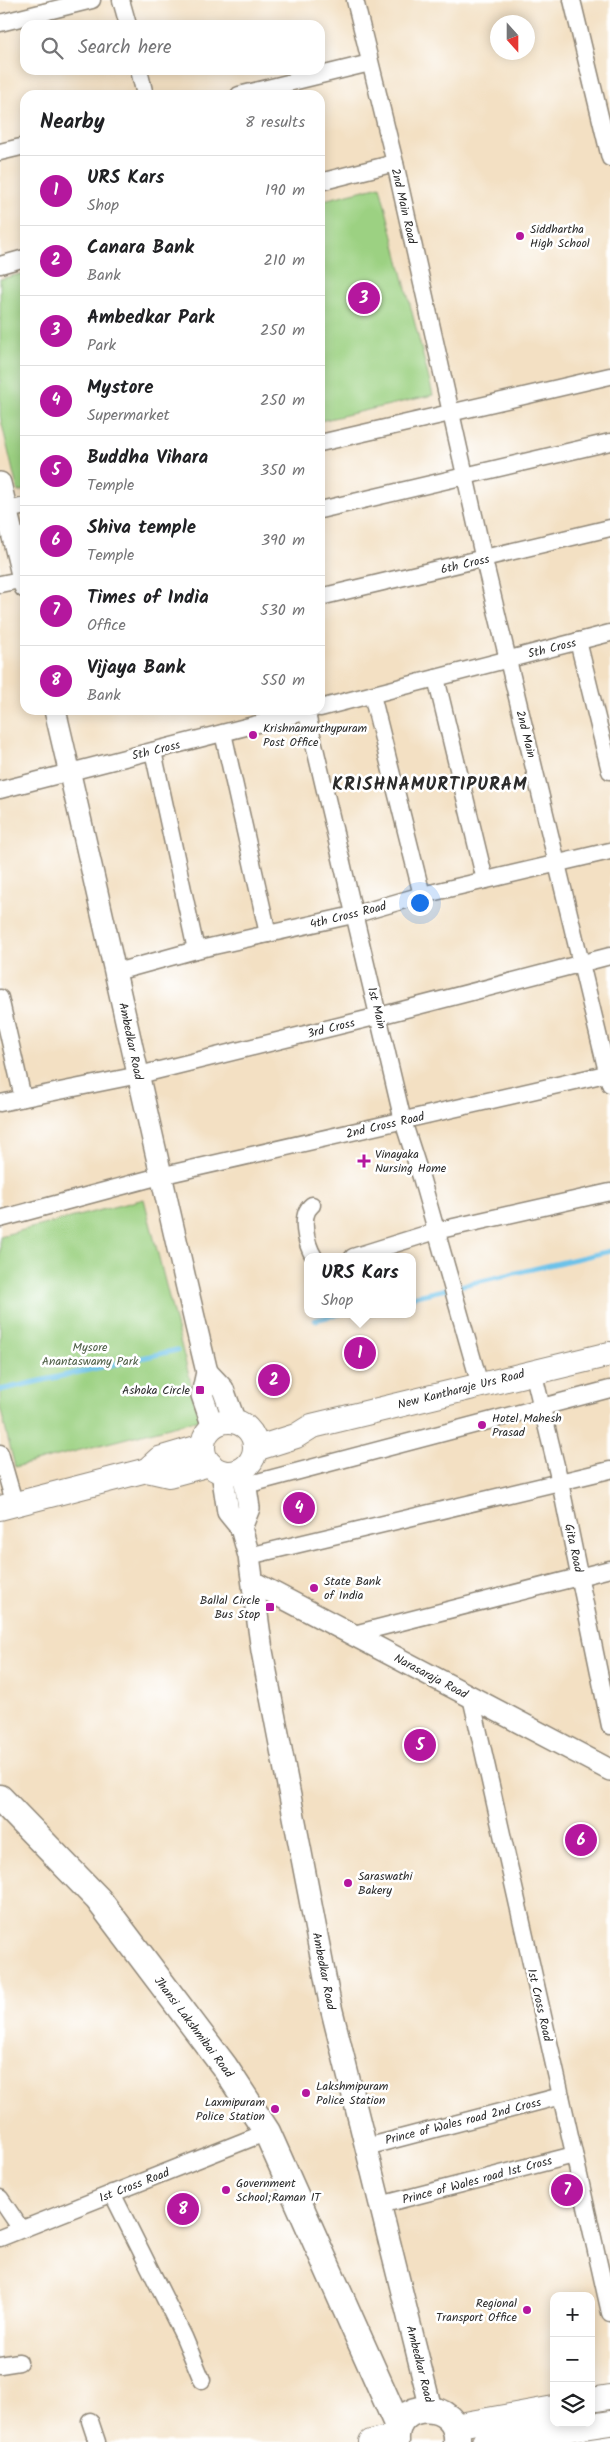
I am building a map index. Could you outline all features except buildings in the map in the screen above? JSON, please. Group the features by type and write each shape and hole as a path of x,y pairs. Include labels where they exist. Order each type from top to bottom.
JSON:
{"main road":[{"name":"New Kantharaje Urs Road","path":"8,1507 146,1470 158,1459 231,1452 296,1422 312,1426 533,1371 610,1354"},
{"name":"Jhansi Lakshmibai Road","path":"0,1798 98,1899 224,2066 267,2132 390,2437"},
{"path":"595,2399 610,2397"},
{"path":"390,2437 412,2412 431,2409 441,2412 449,2418 456,2434 550,2409"},
{"path":"484,2442 610,2423"}],"street":[{"path":"0,23 92,0"},
{"path":"122,0 127,20"},
{"name":"2nd Main Road","path":"355,0 395,163 451,413"},
{"path":"572,0 610,158"},
{"path":"325,74 370,63"},
{"path":"139,75 144,90"},
{"path":"259,90 320,75"},
{"path":"0,152 20,147"},
{"path":"325,181 395,163"},
{"path":"0,265 20,259"},
{"path":"325,442 610,376"},
{"name":"2nd Main","path":"451,413 464,476 609,1077"},
{"path":"325,509 610,442"},
{"path":"0,483 11,509 20,560"},
{"name":"6th Cross","path":"325,597 484,560 610,528"},
{"path":"0,584 20,582"},
{"name":"5th Cross","path":"325,706 610,633"},
{"path":"578,642 610,771"},
{"path":"436,678 486,880"},
{"path":"372,694 422,896"},
{"name":"Ambedkar Road","path":"56,715 116,972 160,1176 207,1372 202,1395 231,1452 228,1512 240,1528 249,1556 262,1651 330,2003 431,2409"},
{"name":"5th Cross","path":"0,790 292,715"},
{"name":"1st Main","path":"312,715 353,915 403,1121 480,1385"},
{"path":"223,733 268,934"},
{"path":"153,751 196,950"},
{"name":"4th Cross Road","path":"116,972 196,950 353,915 486,880 557,866 610,852"},
{"name":"3rd Cross","path":"0,1103 139,1075 379,1016 610,956"},
{"path":"0,998 23,1098"},
{"name":"2nd Cross Road","path":"0,1219 160,1176 609,1077"},
{"path":"366,1253 436,1231 610,1192"},
{"path":"312,1205 308,1209 304,1220 312,1253"},
{"name":"Gita Road","path":"533,1371 560,1482 579,1576 604,1670 610,1726"},
{"path":"231,1452 542,1407 610,1388"},
{"path":"0,1453 8,1507"},
{"path":"249,1556 610,1470"},
{"path":"354,1634 610,1569"},
{"name":"Narasaraja Road","path":"253,1582 610,1770"},
{"name":"1st Cross Road","path":"471,1697 610,2313"},
{"name":"Prince of Wales road 2nd Cross","path":"366,2146 561,2096"},
{"name":"1st Cross Road","path":"0,2238 267,2132"},
{"name":"Prince of Wales road 1st Cross","path":"380,2205 574,2155"},
{"path":"112,2193 184,2337 202,2380"},
{"path":"0,2198 20,2229"},
{"path":"0,2365 19,2362"},
{"path":"90,2421 97,2442"}],"green space":[{"path":"380,186 433,395 325,420 325,200"},
{"path":"20,274 20,491 18,492 0,416 0,279"},
{"name":"Mysore Anantaswamy Park","path":"144,1199 200,1419 15,1467 0,1407 0,1236"}],"waterway":[{"path":"416,1296 610,1251"},
{"path":"315,1320 323,1318"},
{"path":"0,1390 177,1350"}],"place":[{"name":"Siddhartha High School","path":"520,236"},
{"name":"Ambedkar Park","path":"364,298"},
{"name":"Krishnamurthypuram Post Office","path":"253,735"},
{"name":"Vinayaka Nursing Home","path":"364,1161"},
{"name":"URS Kars","path":"360,1353"},
{"name":"Canara Bank","path":"274,1380"},
{"name":"Ashoka Circle","path":"200,1390"},
{"name":"Hotel Mahesh Prasad","path":"482,1425"},
{"name":"Mystore","path":"299,1508"},
{"name":"State Bank of India","path":"314,1588"},
{"name":"Ballal Circle Bus Stop","path":"270,1607"},
{"name":"Buddha Vihara","path":"420,1745"},
{"name":"Shiva temple","path":"581,1840"},
{"name":"Saraswathi Bakery","path":"348,1883"},
{"name":"Lakshmipuram Police Station","path":"306,2093"},
{"name":"Laxmipuram Police Station","path":"275,2109"},
{"name":"Government School;Raman IT","path":"226,2190"},
{"name":"Times of India","path":"567,2190"},
{"name":"Vijaya Bank","path":"183,2209"},
{"name":"Regional Transport Office","path":"527,2310"}],"district":[{"name":"KRISHNAMURTIPURAM","path":"430,784"}]}
